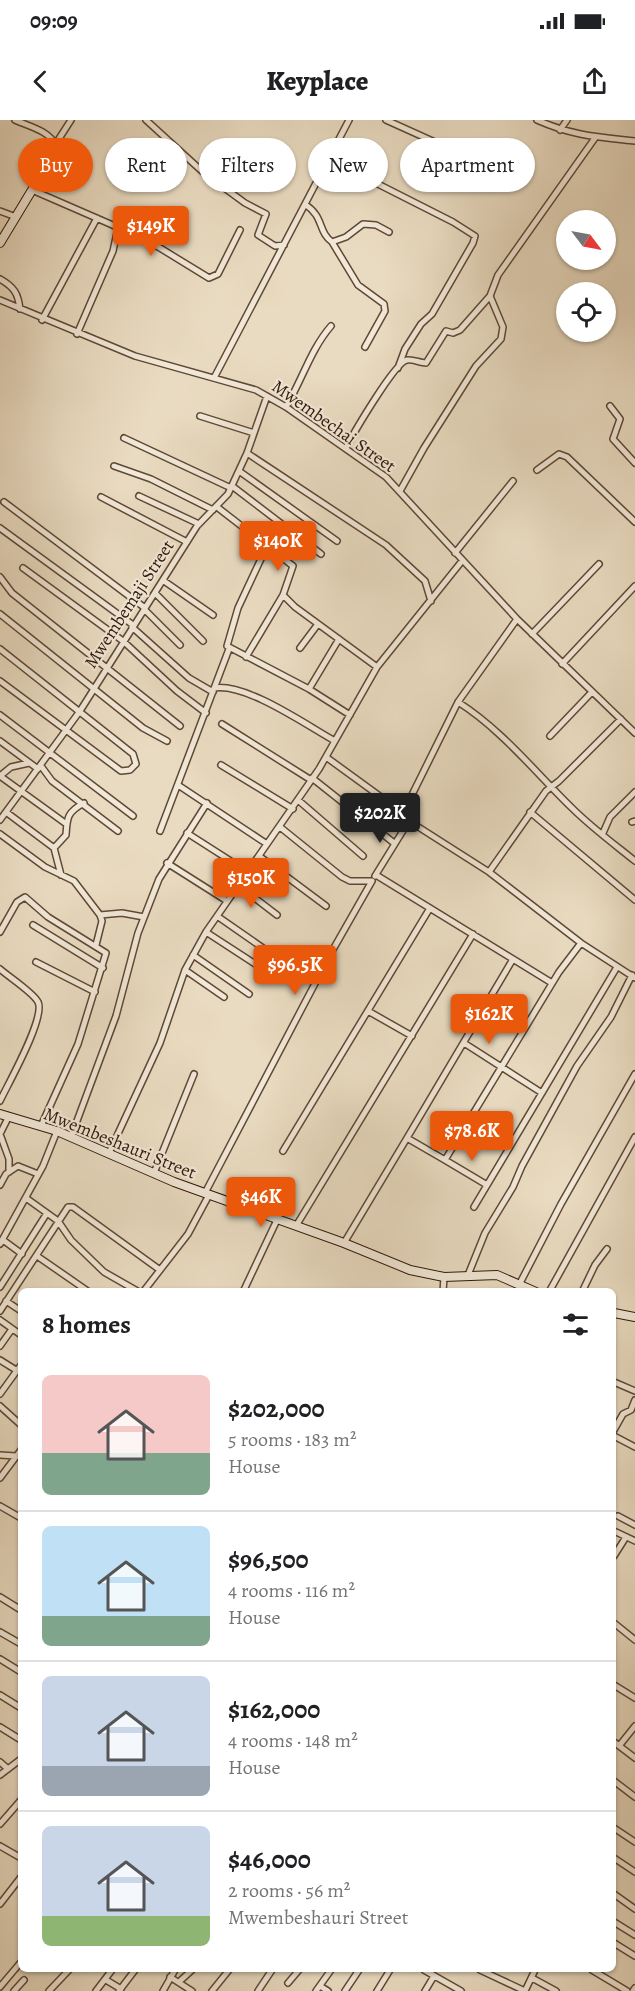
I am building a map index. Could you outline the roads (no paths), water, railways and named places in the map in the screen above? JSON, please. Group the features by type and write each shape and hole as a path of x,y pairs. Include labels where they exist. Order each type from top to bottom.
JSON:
{"street":[{"path":"15,120 51,138"},
{"path":"60,138 71,120"},
{"path":"146,120 204,173 245,203 266,214 259,236 279,247 286,244"},
{"path":"340,138 349,120"},
{"path":"386,120 426,138"},
{"path":"537,120 560,130 595,138 635,141"},
{"path":"560,130 567,120"},
{"path":"398,368 409,360 426,363 447,330 452,333 459,330 490,296 507,260 595,138"},
{"path":"346,448 398,368 405,349 421,324 432,314 475,236 453,222 388,190"},
{"path":"0,243 31,192"},
{"path":"37,192 147,240 209,278 218,274 240,230"},
{"path":"214,378 313,192"},
{"path":"306,205 320,216 324,233 358,285 384,304 385,311 365,347"},
{"path":"0,211 16,217"},
{"path":"42,320 97,218"},
{"path":"332,242 346,237 363,224 376,225 389,232"},
{"path":"77,334 113,251 118,228"},
{"path":"0,279 12,285 17,293 20,309"},
{"path":"400,491 424,448 476,366 501,339 503,327 490,296"},
{"name":"Mwembechai Street","path":"0,300 42,320 135,356 214,378 267,396 286,407 346,448 400,491 517,619 635,733"},
{"path":"286,407 312,358 315,346 331,326"},
{"name":"Mwembemaji Street","path":"0,820 80,711 199,524 215,509 231,487 247,453 267,396"},
{"path":"610,406 620,419 613,439 635,463"},
{"path":"200,416 254,433"},
{"path":"124,438 231,487 321,554"},
{"path":"247,453 386,545 425,581 431,601"},
{"path":"537,470 559,454 567,456 635,522"},
{"path":"114,465 151,479 215,509 292,564 283,595 246,657"},
{"path":"239,471 337,542"},
{"path":"455,553 513,481"},
{"path":"140,496 199,524"},
{"path":"101,497 187,542"},
{"path":"4,501 145,608 180,645"},
{"path":"0,528 133,626 189,678 214,690 229,687 261,700 335,741"},
{"path":"160,831 229,649 227,643 238,608 267,546"},
{"path":"109,1153 127,1119 162,1037 185,970 206,932 312,779 377,667 462,561"},
{"path":"532,634 599,564"},
{"path":"23,568 123,641 177,691 206,713"},
{"path":"0,577 12,593 180,726"},
{"path":"164,581 213,615"},
{"path":"562,664 635,586"},
{"path":"155,593 203,641"},
{"path":"283,595 377,667"},
{"path":"0,614 143,728 166,741"},
{"path":"403,813 458,702 517,619"},
{"path":"300,648 318,624"},
{"path":"309,689 339,639"},
{"path":"0,649 134,754 136,760 134,768 121,771 0,681"},
{"path":"229,649 309,689 350,716"},
{"path":"550,736 592,692"},
{"path":"458,702 480,717 582,818 635,861"},
{"path":"0,715 133,816"},
{"path":"489,872 530,812 551,786 621,719"},
{"path":"222,724 312,779 394,843"},
{"path":"0,741 39,768 52,781 118,831"},
{"path":"326,757 403,813 409,821 489,872 581,943 633,976 610,1017 577,1065 513,1187 485,1233 468,1275"},
{"path":"29,763 11,767 0,776 65,823"},
{"path":"221,765 292,809"},
{"path":"178,785 267,844"},
{"path":"603,833 610,817 635,792"},
{"path":"298,800 363,856"},
{"path":"54,848 66,835 65,823 72,812 84,803"},
{"path":"71,1137 116,1016 144,917 167,863 207,803"},
{"path":"0,806 54,848 59,857 61,875"},
{"path":"530,812 635,900"},
{"path":"144,1288 188,1234 335,945 409,821"},
{"path":"280,827 350,881 372,881"},
{"path":"187,833 248,872"},
{"path":"0,834 45,867 74,881 100,915 102,921 96,945"},
{"path":"259,856 326,906"},
{"path":"167,863 227,902"},
{"path":"376,874 552,983"},
{"path":"239,886 277,915"},
{"path":"0,932 17,902 25,897 48,917 106,952 78,1044 41,1126"},
{"path":"283,1151 430,908"},
{"path":"100,915 122,913 144,917"},
{"path":"217,916 263,948"},
{"path":"33,925 103,968"},
{"path":"206,932 266,971"},
{"path":"296,1226 473,934"},
{"path":"445,1160 552,983 573,950 581,943"},
{"path":"192,956 249,994"},
{"path":"344,1243 513,959"},
{"path":"36,962 95,992"},
{"path":"474,1206 617,967"},
{"path":"0,969 38,1001 40,1010 35,1027 0,1101"},
{"path":"185,970 224,997"},
{"path":"368,1011 412,1036"},
{"path":"464,1043 542,1093"},
{"path":"154,1173 194,1074"},
{"path":"519,1285 561,1204 635,1074"},
{"name":"Mwembeshauri Street","path":"0,1114 57,1131 207,1194 344,1243 410,1270 444,1277 497,1275 526,1288"},
{"path":"9,1116 0,1134 9,1159 9,1172"},
{"path":"22,1254 2,1242 38,1174 57,1131"},
{"path":"551,1288 635,1137"},
{"path":"407,1138 487,1185"},
{"path":"629,1148 635,1152"},
{"path":"0,1185 9,1172 22,1166 38,1174"},
{"path":"26,1198 58,1221 71,1240 101,1269 134,1288"},
{"path":"0,1311 68,1207 73,1207 160,1270"},
{"path":"0,1287 47,1213"},
{"path":"245,1288 271,1238 277,1220"},
{"path":"584,1288 595,1265 608,1249"},
{"path":"37,1257 83,1288"},
{"path":"443,1288 444,1277"},
{"path":"6,1301 18,1309"},
{"path":"616,1313 635,1317"},
{"path":"0,1320 18,1333"},
{"path":"0,1346 12,1329"},
{"path":"0,1360 16,1370 0,1394"},
{"path":"616,1383 635,1391"},
{"path":"616,1426 623,1414 632,1410 635,1400"},
{"path":"0,1406 18,1422"},
{"path":"616,1437 635,1447"},
{"path":"0,1455 18,1453"},
{"path":"0,1478 18,1454"},
{"path":"0,1506 18,1516"},
{"path":"618,1516 635,1525"},
{"path":"616,1532 635,1541"},
{"path":"616,1553 626,1537"},
{"path":"0,1597 18,1608"},
{"path":"616,1625 635,1640"},
{"path":"0,1632 18,1642"},
{"path":"0,1659 18,1670"},
{"path":"616,1685 635,1698"},
{"path":"0,1695 18,1706"},
{"path":"635,1726 616,1744 635,1758"},
{"path":"0,1727 18,1738"},
{"path":"0,1775 18,1761"},
{"path":"0,1762 8,1769"},
{"path":"616,1783 635,1797"},
{"path":"0,1824 18,1803"},
{"path":"616,1829 635,1842"},
{"path":"0,1847 18,1856"},
{"path":"616,1859 635,1872"},
{"path":"0,1904 18,1881"},
{"path":"616,1895 635,1909"},
{"path":"616,1923 635,1935"},
{"path":"616,1944 635,1956"},
{"path":"1,1988 18,1966"},
{"path":"49,1991 67,1972"},
{"path":"96,1991 111,1972"},
{"path":"106,1980 120,1990 134,1972"},
{"path":"163,1991 174,1972"},
{"path":"180,1981 190,1972"},
{"path":"212,1991 227,1972"},
{"path":"258,1991 271,1972"},
{"path":"288,1983 297,1972"},
{"path":"328,1991 318,1988 330,1972"},
{"path":"345,1991 358,1972"},
{"path":"377,1991 389,1972"},
{"path":"427,1972 461,1991"},
{"path":"484,1972 525,1991 534,1972"},
{"path":"595,1972 627,1991"},
{"path":"425,1991 434,1976"},
{"path":"170,1977 180,1981 192,1991"},
{"path":"532,1978 556,1991"},
{"path":"14,1991 24,1980"}]}
